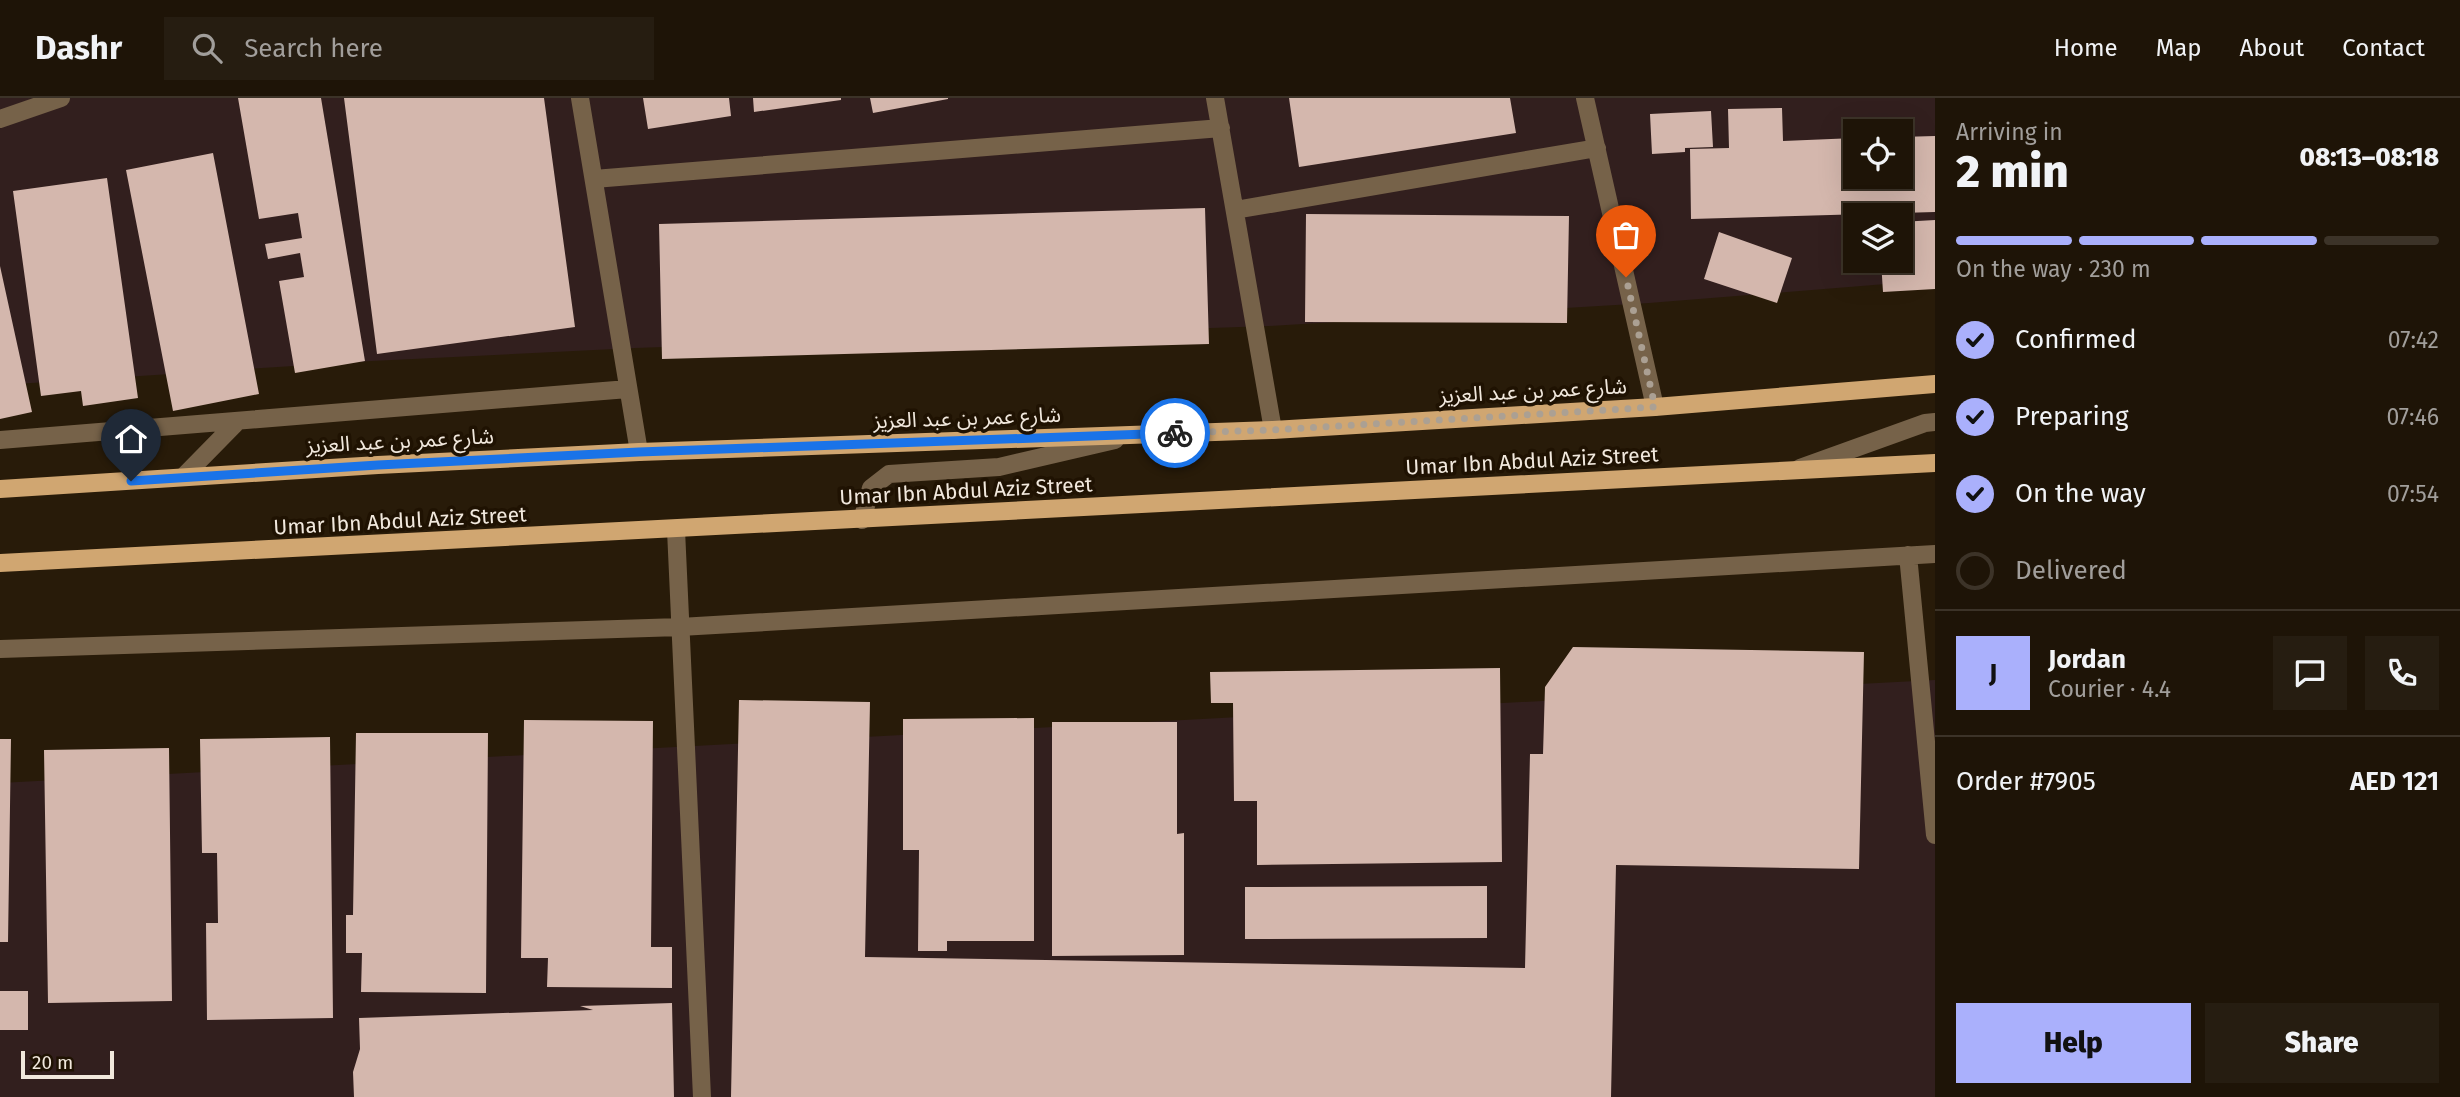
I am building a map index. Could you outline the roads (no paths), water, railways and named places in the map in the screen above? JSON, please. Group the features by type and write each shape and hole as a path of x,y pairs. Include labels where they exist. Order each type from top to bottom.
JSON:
{"main road":[{"name":"شارع عمر بن عبد العزيز","path":"0,489 639,452 1273,430 1655,407 1935,384"},
{"name":"Umar Ibn Abdul Aziz Street","path":"0,564 1935,463"}],"street":[{"path":"7,110 61,98"},
{"path":"580,98 639,452"},
{"path":"1215,98 1273,430"},
{"path":"1585,98 1655,407"},
{"path":"594,179 1221,128"},
{"path":"1235,210 1597,148"},
{"path":"0,440 628,388"},
{"path":"183,477 238,421"},
{"path":"1794,470 1925,423 1935,422"},
{"path":"862,520 871,488 889,474 999,467 1139,435"},
{"path":"676,530 702,1097"},
{"path":"0,649 680,627 1935,554"},
{"path":"1908,555 1935,835"}]}
